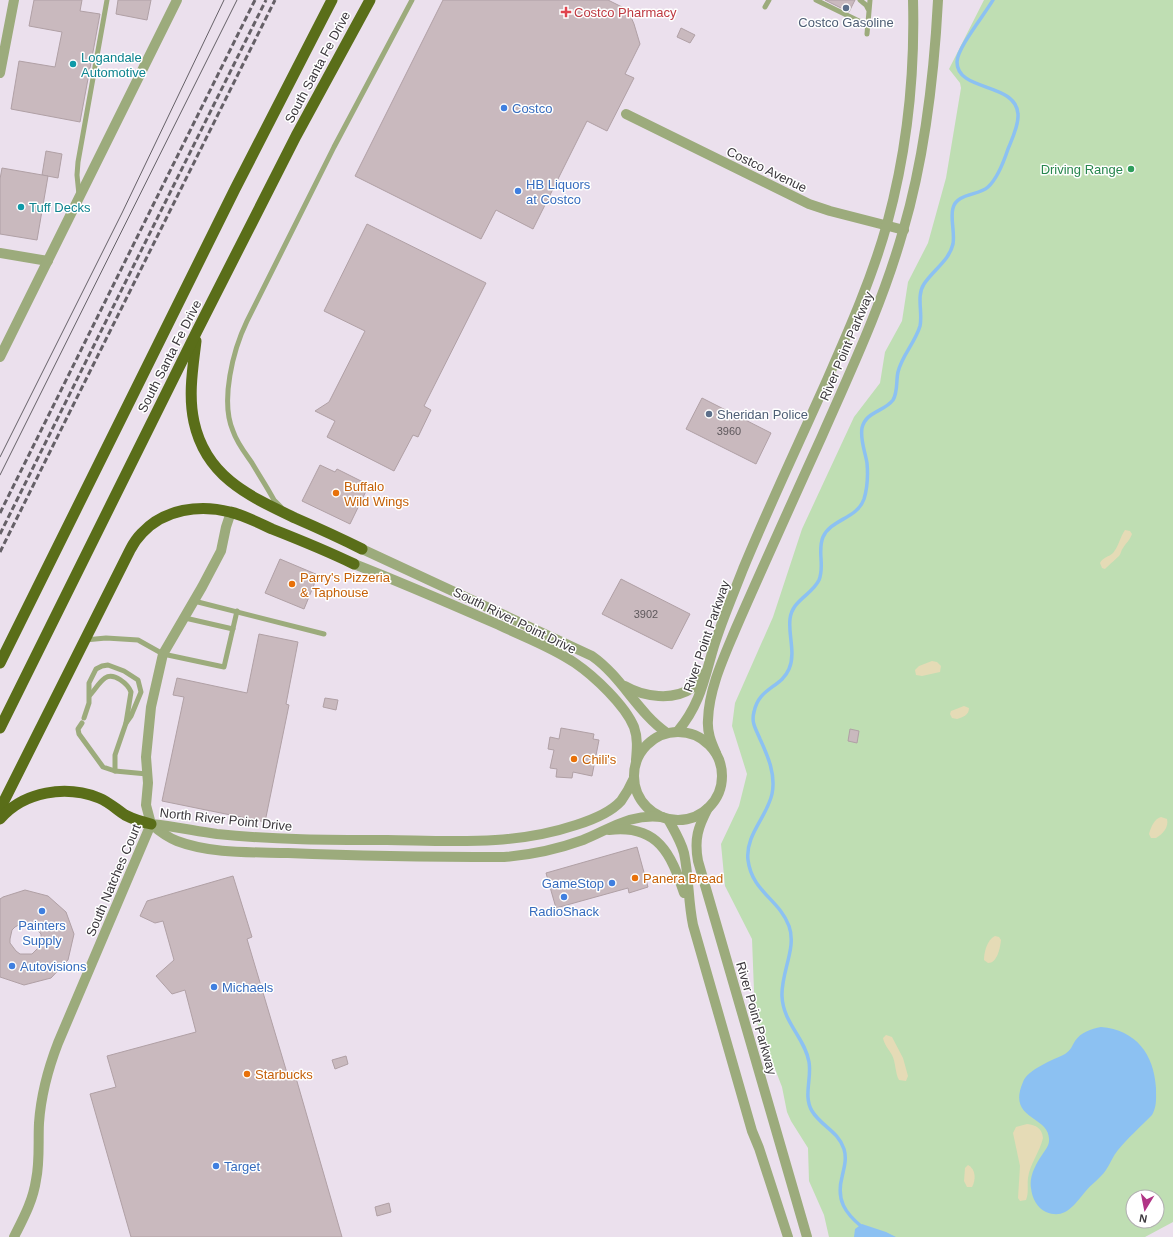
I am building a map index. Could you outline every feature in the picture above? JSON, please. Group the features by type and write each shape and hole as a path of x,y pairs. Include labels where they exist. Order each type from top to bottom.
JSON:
{"highway":[{"name":"South Santa Fe Drive","path":"0,663 231,196 332,0"},
{"name":"South Santa Fe Drive","path":"0,728 197,331 296,136 370,0"},
{"path":"197,331 192,370 191,406 194,423 204,450 211,463 234,486 255,498 362,549"},
{"path":"0,809 130,550 145,529 158,520 183,510 197,508 212,508 231,512 310,544 354,564"},
{"path":"0,819 14,806 28,799 44,793 57,791 86,794 99,798 126,815 151,824"}],"street":[{"path":"0,73 14,0"},
{"path":"0,356 177,0"},
{"name":"River Point Parkway","path":"678,731 696,705 722,624 744,568 844,340 868,281 886,226 903,151 909,105 914,53 914,0"},
{"name":"River Point Parkway","path":"716,753 710,740 708,720 711,699 720,667 742,614 864,341 904,230 923,146 932,78 938,0"},
{"name":"Costco Avenue","path":"626,114 809,204 830,211 904,230"},
{"path":"0,253 48,261"},
{"name":"South Natches Court","path":"14,1237 28,1208 36,1182 41,1103 46,1076 151,824 146,804 146,757 151,706 163,654 185,618 221,552 226,527 231,512"},
{"name":"South River Point Drive","path":"362,549 582,650 601,662 622,684 643,712 657,726 667,733"},
{"name":"South River Point Drive","path":"354,564 439,599 549,649 575,663 613,697 634,726 637,746 636,760"},
{"path":"622,684 639,693 654,696 670,695 686,691 693,687 708,669"},
{"path":"678,731 691,733 706,741 716,753 721,764 722,779 719,792 708,808 697,816 675,820 665,818 653,813 643,804 637,794 633,780 633,773 636,760 648,742 667,733 678,731"},
{"name":"North River Point Drive","path":"151,824 217,834 305,840 465,842 533,837 588,822 612,809 621,801 633,780"},
{"name":"River Point Parkway","path":"708,808 699,825 697,834 696,851 698,861 807,1237"},
{"name":"North River Point Drive","path":"151,824 166,836 201,847 253,852 332,855 488,857 520,856 565,846 602,832 624,821 642,816 665,818"},
{"path":"665,818 681,843 684,853 690,910"},
{"path":"602,832 619,829 633,830 644,834 658,842 665,849 675,866 690,910 752,1131 788,1237"}],"lane":[{"path":"79,198 77,186 78,162 107,0"},
{"path":"287,514 274,500 233,433 227,410 234,355 242,332 334,147 412,0"},
{"path":"765,7 769,0"},
{"path":"816,0 867,25"},
{"path":"860,0 868,8"},
{"path":"867,34 868,8 870,0"},
{"path":"194,601 324,634"},
{"path":"84,640 106,638 138,640 163,654 224,667 237,611"},
{"path":"185,618 233,629"},
{"path":"126,723 131,716 141,692 138,680 108,665 102,666 96,669 89,683 89,703 83,720 78,728 79,734 103,767 115,771 147,774"},
{"path":"90,695 100,682 106,677 111,676 121,680 131,692 126,723 115,755 115,771"}],"green space":[{"path":"984,0 1173,0 1173,1222 1165,1226 1165,1189 1125,1189 1125,1229 1160,1229 1145,1237 829,1237 824,1215 809,1181 808,1148 787,1112 782,1087 755,1017 752,939 725,886 721,844 739,806 747,774 732,726 735,703 773,617 802,529 854,417 880,383 885,352 902,321 908,282 928,243 946,178 961,88 960,83 949,69"}],"sand":[{"path":"1125,530 1130,531 1132,534 1130,538 1119,556 1105,569 1102,568 1100,563 1103,559 1113,553"},
{"path":"932,661 937,662 941,666 940,672 922,676 916,675 915,670 919,666"},
{"path":"964,706 969,708 967,714 957,719 952,718 950,714 951,711"},
{"path":"1161,817 1167,819 1167,825 1159,836 1156,838 1151,838 1149,834 1152,826 1156,820"},
{"path":"995,936 999,937 1001,940 999,951 994,961 988,963 984,960 985,950 990,940"},
{"path":"886,1035 892,1037 903,1058 908,1076 906,1081 899,1080 892,1055 885,1045 883,1038"},
{"path":"1027,1124 1033,1125 1040,1129 1043,1138 1029,1173 1026,1200 1020,1201 1018,1198 1020,1166 1013,1133 1016,1127"},
{"path":"968,1165 974,1172 972,1187 967,1187 964,1181 965,1168"}],"water":[{"path":"1101,1027 1124,1033 1141,1046 1147,1055 1154,1076 1156,1088 1155,1108 1152,1115 1118,1150 1104,1173 1087,1189 1073,1206 1064,1213 1053,1214 1046,1212 1038,1205 1032,1195 1031,1184 1035,1166 1048,1145 1048,1133 1043,1126 1024,1111 1020,1104 1019,1095 1023,1082 1030,1073 1041,1065 1065,1054 1077,1038 1083,1033"},
{"path":"862,1224 896,1237 854,1237 855,1229"}],"building":[{"name":"Logandale Automotive","path":"34,0 82,0 80,11 100,14 80,122 11,109 19,61 55,67 62,32 29,26"},
{"path":"118,0 151,0 147,20 116,14"},
{"name":"Costco","path":"443,0 608,0 628,10 634,24 640,44 625,74 634,78 607,131 587,121 533,229 496,210 481,239 355,176"},
{"name":"Costco Gasoline","path":"825,0 855,0 849,12"},
{"path":"681,28 695,35 690,43 677,37"},
{"path":"46,151 62,154 58,178 42,175"},
{"name":"Tuff Decks","path":"2,168 48,176 37,240 0,234 0,179"},
{"path":"367,224 486,283 424,406 431,410 418,437 413,435 394,471 327,437 335,421 315,411 329,402 365,331 324,311"},
{"path":"702,398 771,433 756,464 686,429"},
{"name":"Buffalo Wild Wings","path":"320,465 335,472 337,469 369,485 350,524 302,501"},
{"name":"Parry's Pizzeria & Taphouse","path":"280,559 318,575 304,609 265,593"},
{"path":"621,579 690,614 672,649 602,614"},
{"path":"259,634 298,642 286,704 289,705 265,822 162,801 184,697 173,695 177,678 247,693"},
{"path":"325,698 338,700 336,710 323,707"},
{"name":"Chili's","path":"561,728 594,734 593,739 599,740 592,776 573,772 572,778 556,777 557,769 550,768 554,750 548,749 550,737 559,739"},
{"path":"850,729 859,731 857,743 848,741"},
{"path":"637,847 648,887 629,893 628,888 556,908 546,873"},
{"name":"Target","path":"233,876 252,937 247,939 287,1073 294,1071 342,1237 131,1237 90,1094 116,1087 107,1056 196,1032 185,990 172,994 156,976 174,960 163,921 155,923 140,916 147,901"},
{"path":"25,890 48,896 66,912 74,934 68,960 51,978 24,985 0,977 0,899","holes":["22,923 33,925 41,934 41,943 32,954 20,954 10,943 12,930"]},
{"path":"346,1056 348,1064 335,1069 332,1060"},
{"path":"389,1203 391,1212 377,1216 375,1207"}],"waterway":[{"path":"862,1227 851,1217 843,1205 840,1185 845,1160 844,1149 838,1138 820,1121 809,1105 808,1093 810,1068 807,1053 783,1006 782,987 791,943 789,926 785,917 760,888 750,871 748,860 750,842 766,810 773,787 772,773 766,752 754,726 753,716 760,697 781,680 789,669 792,657 790,619 794,607 812,590 819,580 821,575 821,542 823,537 832,526 856,511 861,506 864,499 867,486 867,467 862,441 862,428 867,418 885,407 895,397 897,375 900,366 920,326 920,294 924,284 948,255 953,244 952,212 955,203 963,197 984,190 992,183 1000,169 1015,132 1018,118 1015,104 1008,97 998,91 966,78 960,72 957,62 958,56 966,40 993,0"}],"tram line":[{"path":"0,457 122,213 224,0"},
{"path":"0,475 237,0"}],"railway":[{"path":"0,513 255,0"},
{"path":"0,534 266,0"},
{"path":"0,552 275,0"}],"place":[{"name":"Costco Gasoline","path":"846,8"},
{"name":"Costco Pharmacy","path":"566,12"},
{"name":"Logandale Automotive","path":"73,64"},
{"name":"Costco","path":"504,108"},
{"name":"Driving Range","path":"1131,169"},
{"name":"HB Liquors at Costco","path":"518,191"},
{"name":"Tuff Decks","path":"21,207"},
{"name":"Sheridan Police","path":"709,414"},
{"name":"Buffalo Wild Wings","path":"336,493"},
{"name":"Parry's Pizzeria & Taphouse","path":"292,584"},
{"name":"Chili's","path":"574,759"},
{"name":"Panera Bread","path":"635,878"},
{"name":"GameStop","path":"612,883"},
{"name":"RadioShack","path":"564,897"},
{"name":"Painters Supply","path":"42,911"},
{"name":"Autovisions","path":"12,966"},
{"name":"Michaels","path":"214,987"},
{"name":"Starbucks","path":"247,1074"},
{"name":"Target","path":"216,1166"}]}
